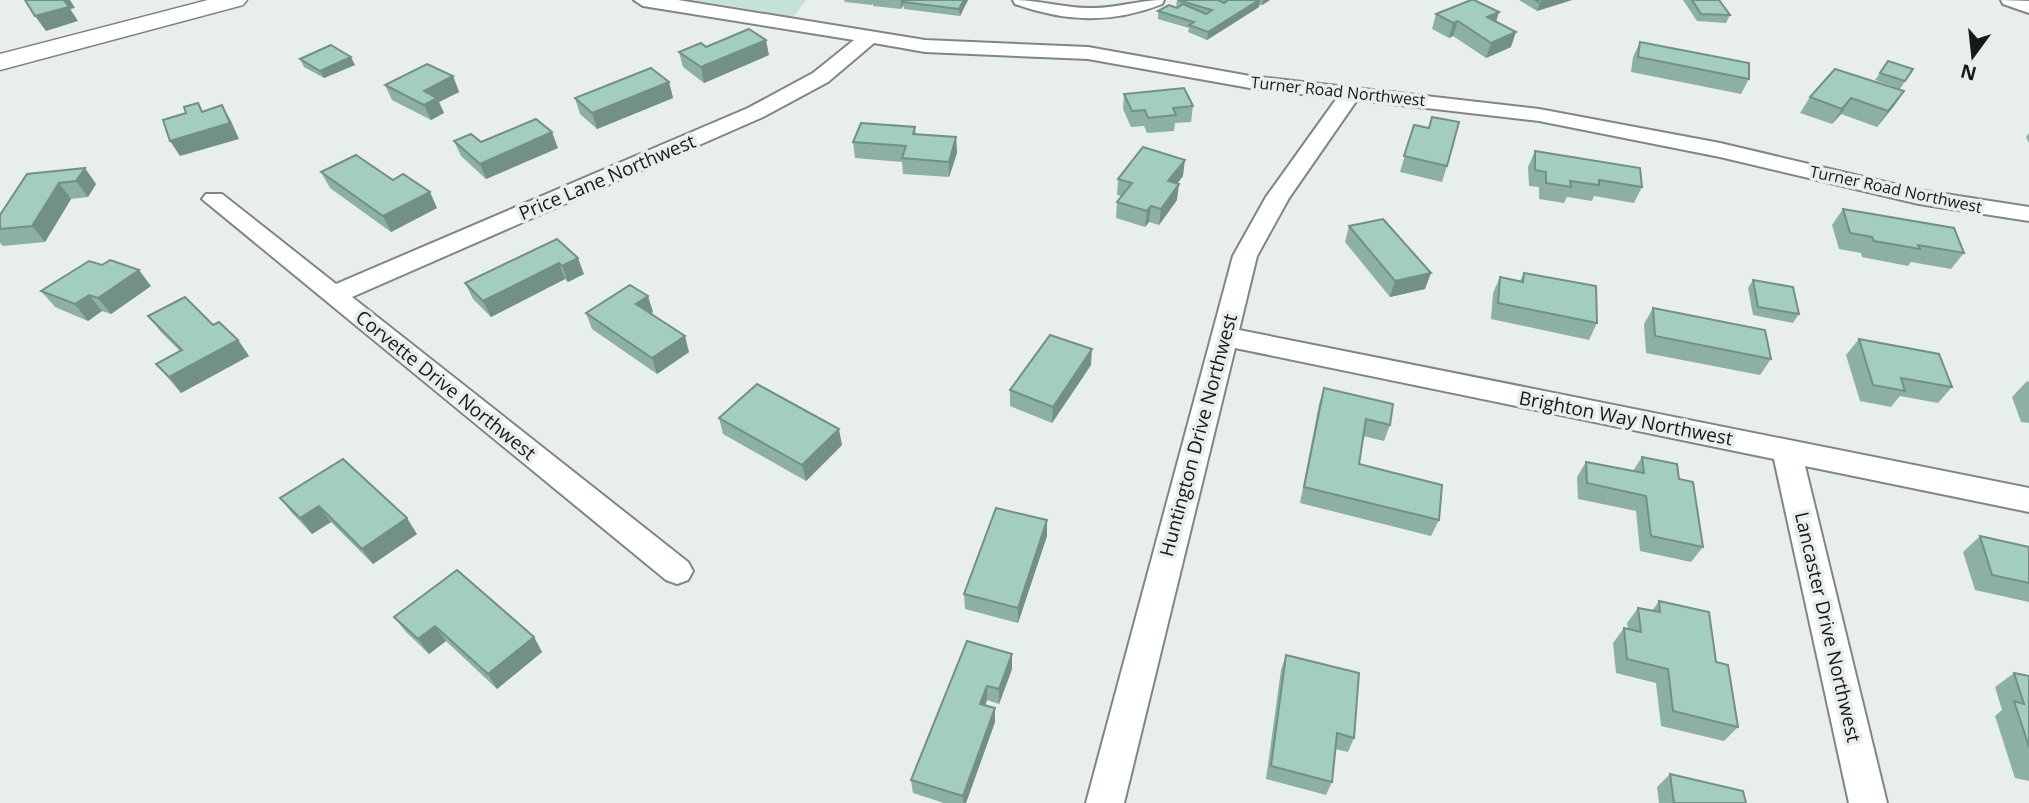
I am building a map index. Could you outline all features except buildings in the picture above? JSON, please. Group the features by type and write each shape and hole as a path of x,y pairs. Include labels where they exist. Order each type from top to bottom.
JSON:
{"main road":[{"path":"0,62 235,0"}],"street":[{"name":"Turner Road Northwest","path":"643,0 950,48 1088,53 1250,82 1550,117 1720,150 1906,194 2029,214"},
{"path":"1022,0 1064,13 1090,14 1120,12 1154,0"},
{"path":"2010,0 2029,7"},
{"name":"Price Lane Northwest","path":"333,295 728,124 811,83 839,65 869,37"},
{"name":"Huntington Drive Northwest","path":"1105,803 1245,256 1278,197 1345,106 1349,93"},
{"name":"Corvette Drive Northwest","path":"214,200 677,571"},
{"name":"Brighton Way Northwest","path":"1223,336 2029,500"},
{"name":"Lancaster Drive Northwest","path":"1787,451 1868,803"}],"green space":[{"path":"694,0 806,0 793,17"}]}
